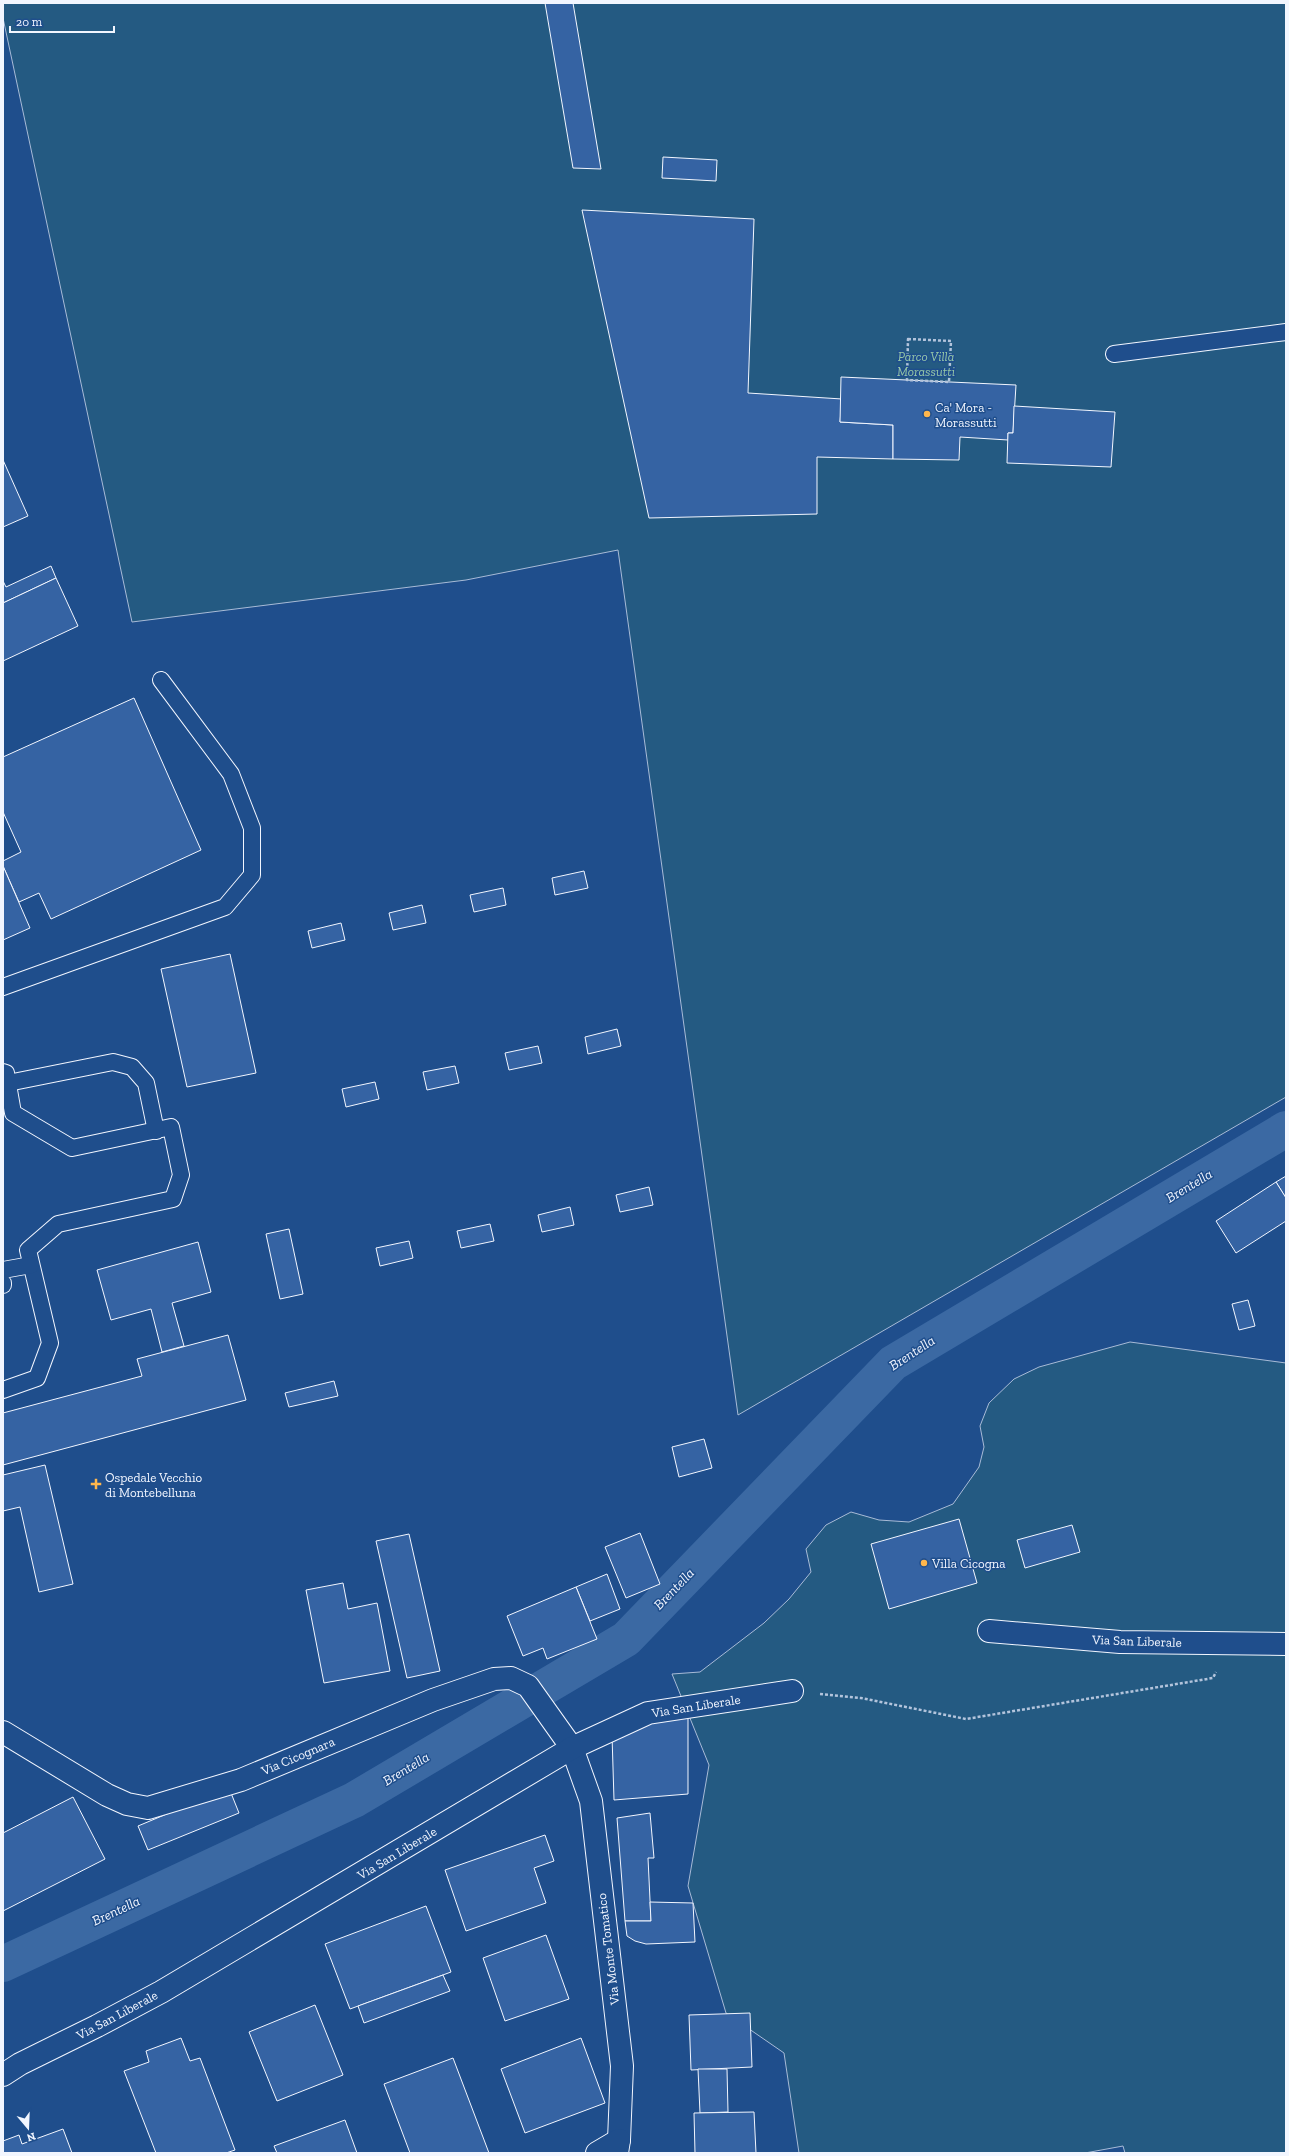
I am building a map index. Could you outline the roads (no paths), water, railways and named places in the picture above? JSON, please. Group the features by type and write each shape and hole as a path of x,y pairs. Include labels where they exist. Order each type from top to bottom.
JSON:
{"street":[{"name":"Via San Liberale","path":"989,1631 1120,1642 1286,1644"},
{"name":"Via Cicognara","path":"3,1732 107,1795 127,1804 148,1808 241,1780 433,1700 494,1679 511,1678 528,1686 572,1748"},
{"name":"Via San Liberale","path":"9,2069 97,2026 175,1984 572,1748 648,1713 792,1691"},
{"name":"Via Monte Tomatico","path":"572,1748 591,1801 622,2066 618,2146"},
{"path":"597,2153 618,2146"}],"lane":[{"path":"1114,354 1286,332"},
{"path":"3,986 225,907 252,875 252,828 231,774 161,680"},
{"path":"3,1390 37,1378 50,1343 28,1250 58,1224 173,1199 181,1175 171,1127 156,1131 72,1148 13,1113 6,1078 113,1062 132,1067 146,1084 156,1131"},
{"path":"3,1270 31,1266"}],"waterway":[{"name":"Brentella","path":"3,1964 354,1800 626,1639 893,1363 1286,1129"}],"place":[{"name":"Ca' Mora - Morassutti","path":"927,414"},
{"name":"Ospedale Vecchio di Montebelluna","path":"96,1484"},
{"name":"Villa Cicogna","path":"924,1563"}],"park label":[{"name":"Parco Villa Morassutti","path":"926,364"}]}
